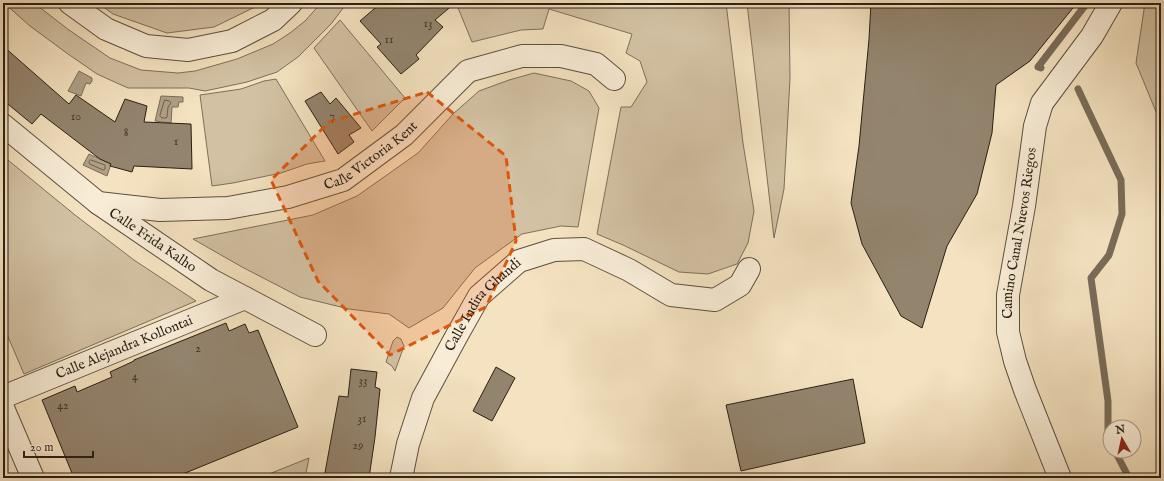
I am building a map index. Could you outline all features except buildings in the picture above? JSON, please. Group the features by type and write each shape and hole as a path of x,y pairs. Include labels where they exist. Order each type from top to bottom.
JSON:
{"street":[{"path":"70,3 106,29 146,46 188,50 232,41 273,20 291,3"},
{"name":"Camino Canal Nuevos Riegos","path":"1060,478 1015,361 1008,332 1008,295 1024,206 1035,126 1042,102 1092,36 1112,3"},
{"name":"Calle Victoria Kent","path":"98,203 160,210 228,208 288,198 343,180 404,135 468,71 522,56 560,56 596,64 614,79"},
{"name":"Calle Frida Kalho","path":"3,125 98,203 211,280 315,335"},
{"name":"Calle Indira Ghandi","path":"401,478 408,444 423,398 456,337 479,296 519,261 554,250 584,249 629,270 671,295 715,300 740,285 749,269"},
{"name":"Calle Alejandra Kollontai","path":"3,397 245,298"},
{"path":"3,408 33,478"}],"highlighted area":[{"path":"427,92 506,156 516,241 486,307 390,355 318,281 271,180 329,122"}],"shaded area":[{"path":"4,3 34,3 69,30 110,58 141,70 178,73 195,71 237,59 273,44 305,21 321,3 347,3 331,24 298,57 277,72 247,82 205,91 189,88 128,88 97,74 30,26"},
{"path":"98,3 260,3 255,7 214,27 167,33 113,14"},
{"path":"456,3 726,3 743,143 754,211 748,243 737,264 708,274 679,272 597,234 621,107 631,107 647,82 640,61 626,53 632,34 549,9 543,29 521,30 472,42"},
{"path":"747,3 789,3 790,78 784,189 774,238"},
{"path":"1145,3 1161,3 1161,124 1136,63"},
{"path":"340,20 405,98 372,131 314,48"},
{"path":"534,73 571,81 589,91 599,108 578,227 561,226 522,234 475,268 443,308 409,328 389,314 349,309 300,297 242,267 193,239 313,215 357,196 418,153 453,114 479,91"},
{"path":"276,79 325,161 307,164 281,173 212,186 200,95 241,89 264,81"},
{"path":"3,156 75,215 134,260 196,301 24,374 3,325"},
{"path":"397,337 401,339 404,346 395,371 392,366 386,362 393,341"},
{"path":"309,458 305,478 259,478"}],"water":[{"path":"79,71 92,78 90,84 86,83 81,96 68,91"},
{"path":"161,96 183,97 183,102 179,102 178,107 172,107 171,123 155,121"},
{"path":"89,154 111,164 107,176 83,165"}],"waterway":[{"path":"1041,68 1038,67 1087,3"},
{"path":"1078,89 1121,180 1122,214 1109,255 1091,278 1108,401 1108,419"},
{"path":"1119,459 1129,478"}]}
